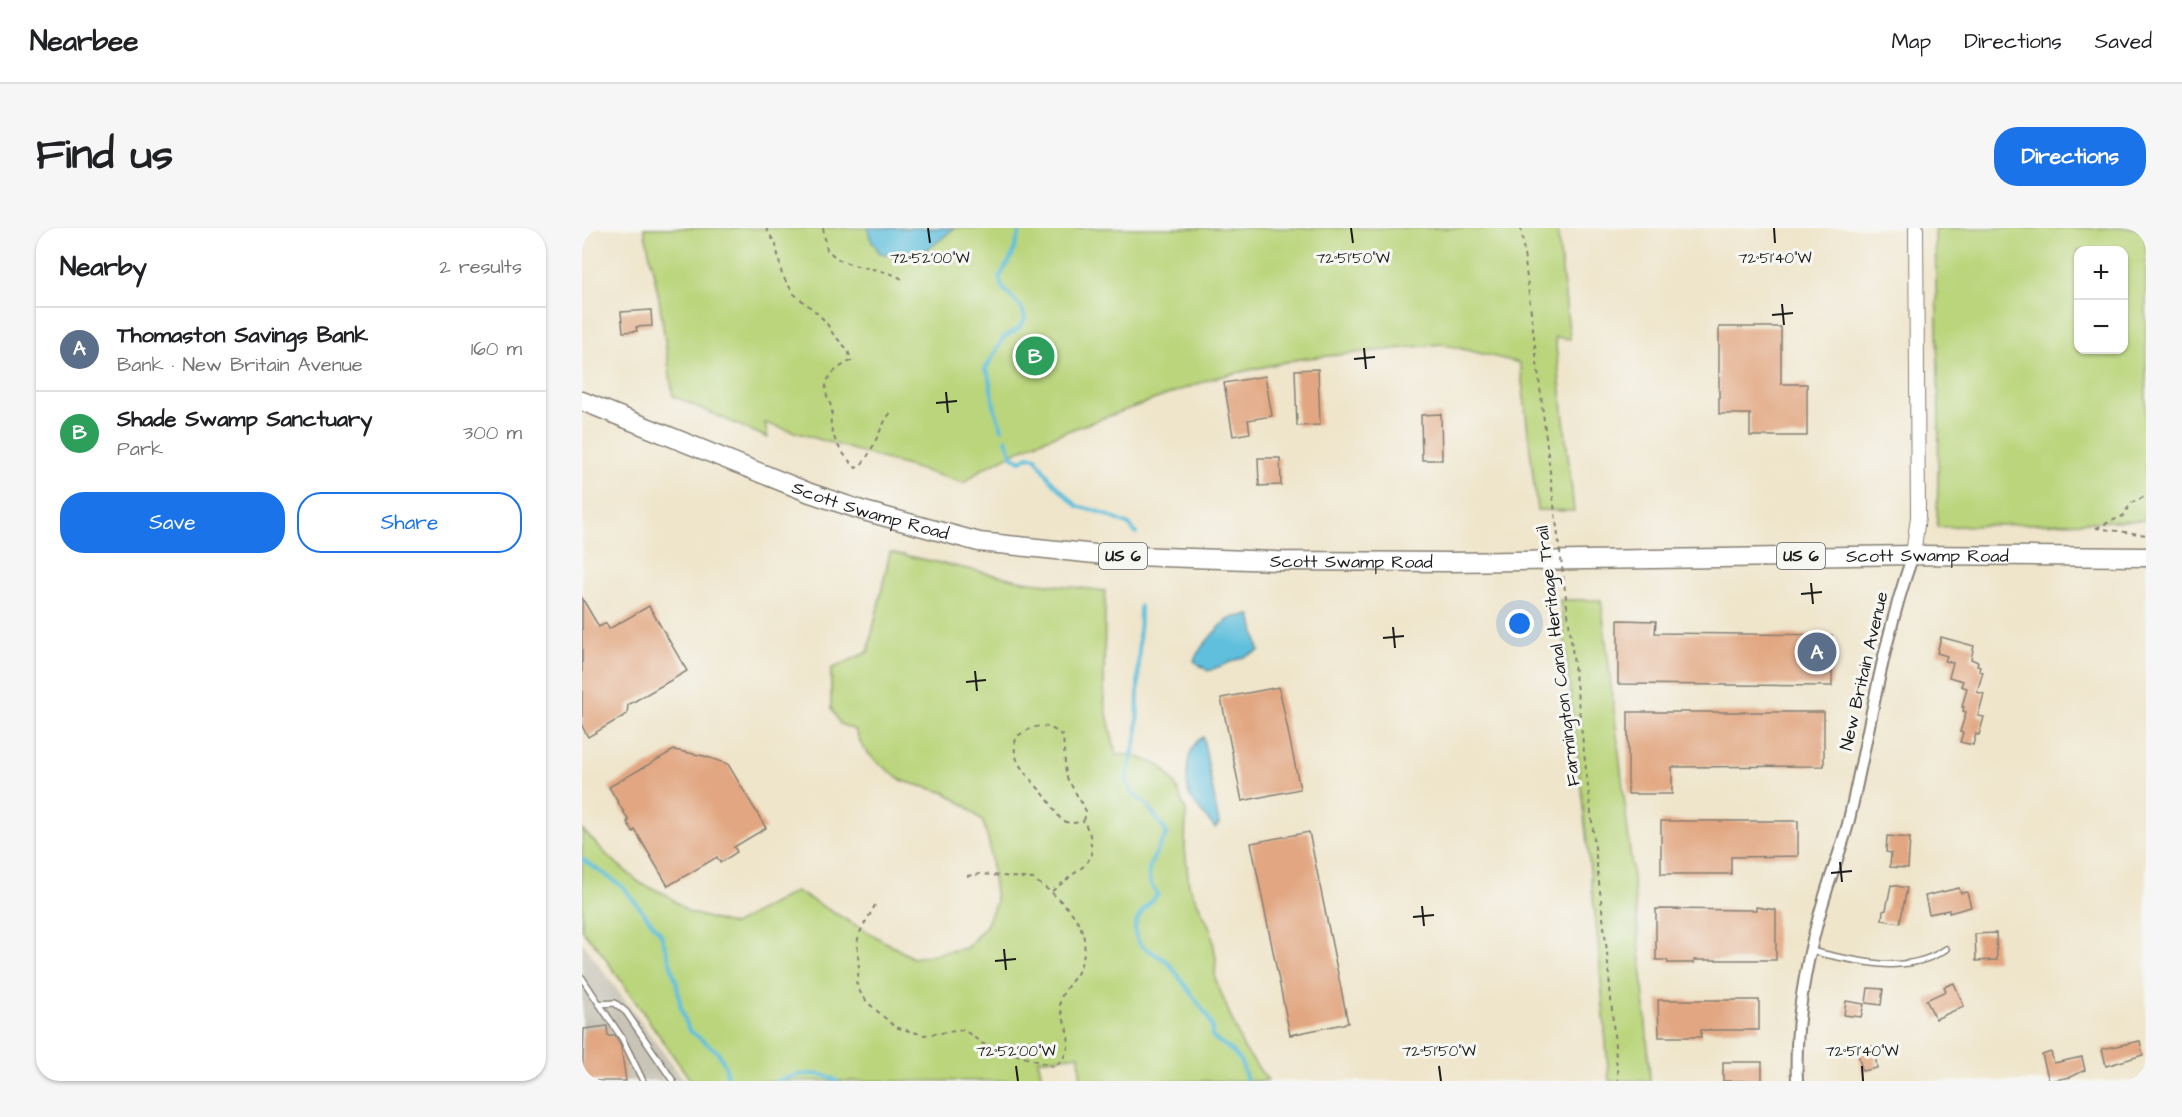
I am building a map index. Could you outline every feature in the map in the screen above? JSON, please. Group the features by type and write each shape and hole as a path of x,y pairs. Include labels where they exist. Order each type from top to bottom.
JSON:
{"highway":[{"name":"Scott Swamp Road","path":"582,401 810,493 872,513 979,542 1142,557 1301,561 1449,562 1913,555 2146,557"}],"street":[{"name":"New Britain Avenue","path":"1797,1081 1797,1045 1810,951 1826,891 1847,827 1896,609 1913,555 1918,517 1916,228"}],"lane":[{"path":"1810,951 1879,965 1905,965 1933,957 1946,949"},
{"path":"582,978 622,1038 643,1081"},
{"path":"599,1004 615,1003 626,1012 673,1081"}],"path":[{"path":"766,228 776,245 783,275 794,294 814,310 848,350 851,361 834,371 827,381 826,391 832,411 833,434 845,458 856,468 860,467 866,458 871,446 879,436 887,415 893,410"},
{"path":"823,228 827,250 841,261 862,268 895,273 905,281"},
{"name":"Farmington Canal Heritage Trail","path":"1521,228 1607,952 1618,1081"},
{"path":"2146,496 2131,503 2123,516 2096,528 2146,536"},
{"path":"1050,892 1085,865 1092,855 1090,835 1084,821 1086,811 1066,776 1063,736 1054,728 1042,725 1017,735 1013,744 1015,757 1021,768 1062,819 1068,823 1084,821"},
{"path":"875,905 860,931 858,941 860,972 856,982 867,1002 895,1027 924,1035 964,1030 983,1044 1055,1067 1065,1058 1068,1046 1069,1033 1060,1003 1065,989 1078,972 1085,948 1080,923 1072,912 1033,879 981,874 967,876"}],"shaded area":[{"path":"582,942 684,1081 582,1081"}],"green space":[{"path":"644,228 1557,228 1570,339 1555,337 1574,511 1537,510 1520,363 1442,344 1299,359 1214,378 1037,442 982,469 964,483 765,423 768,438 673,396 659,298"},
{"path":"1935,228 2146,228 2146,520 1937,527 1939,421"},
{"path":"890,552 1023,581 1105,591 1104,700 1116,755 1133,755 1161,766 1175,784 1186,811 1185,848 1189,885 1211,930 1216,958 1215,978 1243,1047 1268,1081 1081,1081 1079,1055 1038,1060 1043,1081 691,1081 598,948 582,930 582,829 608,856 640,883 667,895 688,912 733,925 796,891 913,958 966,948 986,926 996,902 989,843 983,822 966,806 946,793 903,781 877,762 863,748 855,730 840,724 831,708 831,669 868,652"},
{"path":"1560,600 1601,600 1635,901 1650,1081 1609,1081 1598,942"}],"water":[{"path":"868,228 954,228 937,243 921,252 892,255 880,253 870,238"},
{"path":"1251,615 1259,651 1208,671 1194,661 1222,625 1232,618"},
{"path":"1203,737 1219,824 1215,828 1193,802 1188,787 1187,771 1190,755 1197,741"}],"building":[{"path":"651,310 652,326 636,327 637,331 623,332 621,312"},
{"path":"1719,327 1781,327 1781,384 1807,384 1807,436 1750,436 1750,414 1719,414"},
{"path":"1318,369 1320,425 1297,426 1295,370"},
{"path":"1265,376 1272,416 1248,420 1250,433 1233,436 1224,383"},
{"path":"1441,414 1442,460 1422,460 1421,415"},
{"path":"1258,458 1280,458 1281,485 1259,486"},
{"path":"582,598 599,627 606,623 609,629 649,606 687,671 628,705 627,714 588,737 582,726"},
{"path":"1618,620 1656,621 1655,633 1832,635 1832,686 1618,684"},
{"path":"1941,637 1974,646 1971,659 1978,662 1979,671 1983,672 1977,692 1984,694 1978,716 1984,717 1979,735 1976,734 1973,745 1960,742 1963,733 1960,732 1966,712 1962,707 1967,688 1961,686 1963,681 1949,677 1953,663 1945,661 1947,656 1937,653"},
{"path":"1279,687 1300,789 1242,801 1221,698"},
{"path":"1628,712 1824,712 1824,766 1672,767 1672,794 1628,794"},
{"path":"674,750 728,764 766,828 734,847 737,852 720,863 717,857 668,886 635,830 633,832 627,822 629,821 609,787"},
{"path":"1661,821 1798,821 1798,856 1731,857 1731,874 1661,874"},
{"path":"1309,832 1348,1023 1290,1035 1251,843"},
{"path":"1887,836 1910,838 1908,868 1890,867 1891,853 1886,852"},
{"path":"1891,885 1907,888 1900,923 1882,920"},
{"path":"1959,888 1961,893 1967,892 1971,907 1949,913 1949,910 1929,914 1925,896"},
{"path":"1756,907 1776,910 1776,960 1694,960 1694,963 1668,963 1667,960 1656,960 1656,909 1756,910"},
{"path":"1996,933 1997,960 1976,961 1975,934"},
{"path":"1954,983 1964,1006 1936,1019 1926,1000 1946,991 1944,987"},
{"path":"1868,988 1883,989 1881,1005 1866,1003"},
{"path":"1658,1000 1759,1000 1759,1030 1701,1030 1701,1037 1659,1037"},
{"path":"1846,1001 1864,1004 1861,1017 1844,1015"},
{"path":"607,1026 608,1036 615,1036 621,1047 626,1081 582,1081 584,1029"},
{"path":"2140,1041 2143,1055 2106,1066 2102,1049"},
{"path":"1874,1046 1877,1068 1862,1071 1857,1048"},
{"path":"2051,1052 2054,1063 2082,1057 2085,1070 2071,1077 2049,1081 2042,1055"},
{"path":"1723,1062 1762,1062 1762,1081 1723,1081"}],"waterway":[{"path":"1002,429 995,410 988,373 985,370 1004,337 1018,329 1025,319 1020,307 1001,285 999,278 1012,256 1021,228"},
{"path":"1006,439 1013,457 1021,461 1028,456 1036,458 1050,479 1077,506 1100,512 1129,525 1136,533"},
{"path":"1140,606 1137,735 1126,780 1133,794 1147,805 1167,833 1154,856 1149,871 1149,879 1158,894 1138,918 1135,932 1142,946 1168,962 1206,1014 1212,1027 1212,1036 1232,1051 1238,1059 1247,1081"},
{"path":"582,859 623,887 661,934 689,1030 718,1052 725,1065 728,1081"},
{"path":"777,1081 807,1074 823,1075 837,1081"}],"place":[{"name":"Shade Swamp Sanctuary","path":"1035,356"},
{"name":"Thomaston Savings Bank","path":"1817,652"}]}
